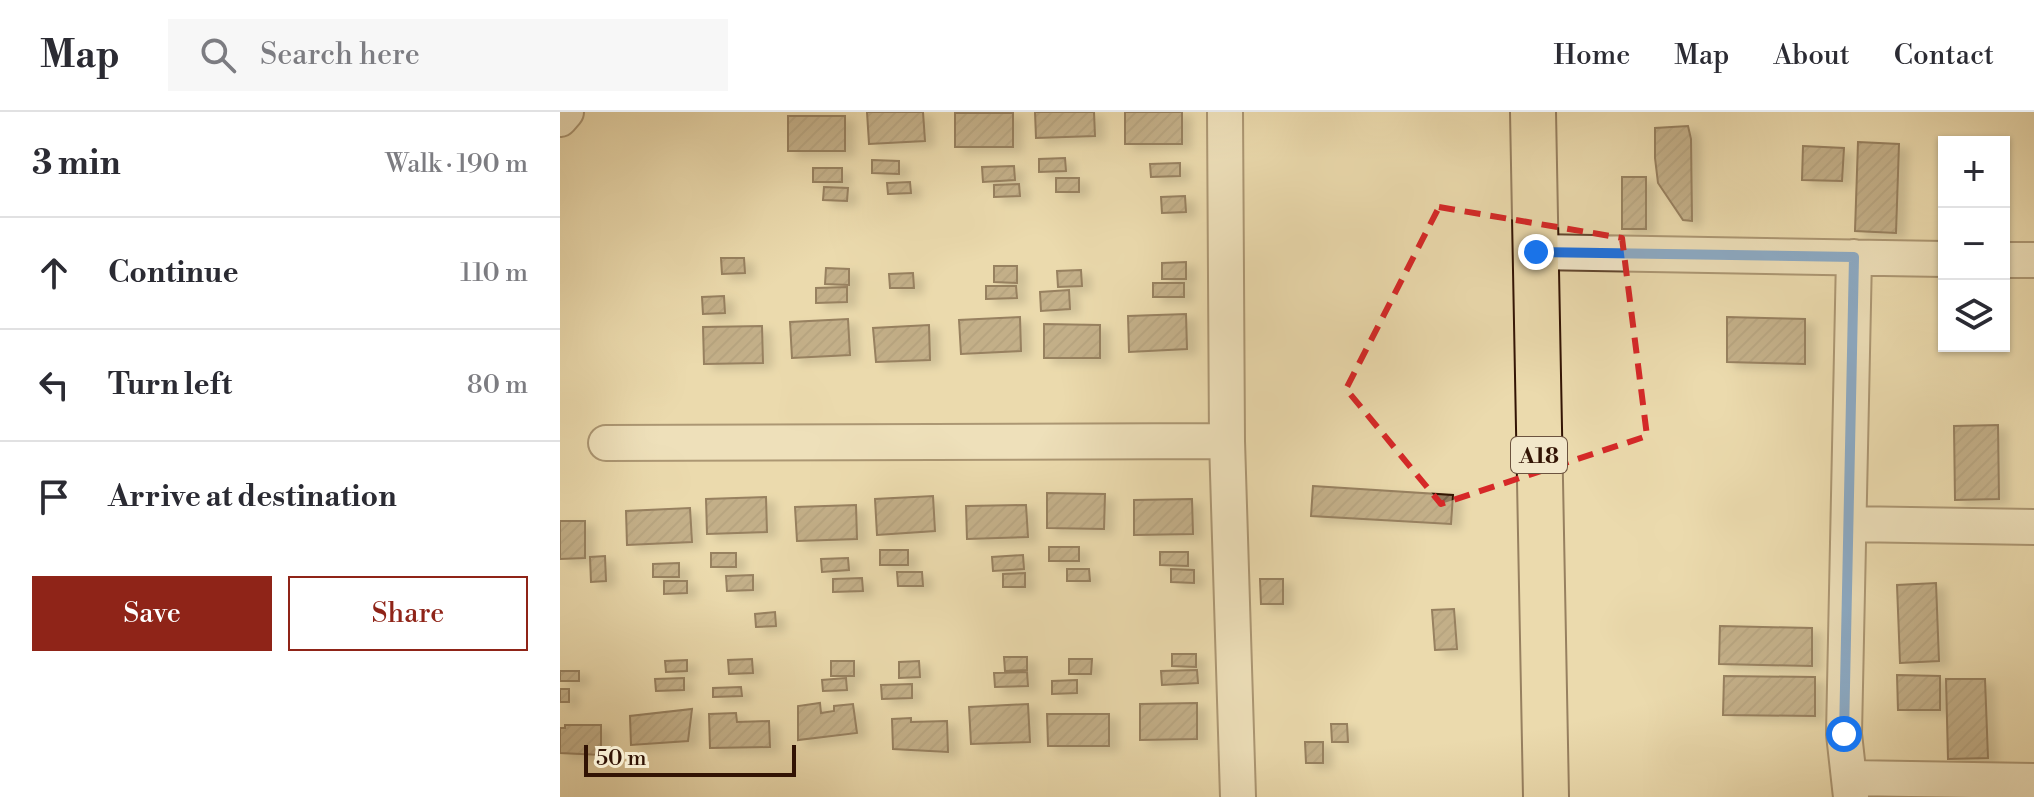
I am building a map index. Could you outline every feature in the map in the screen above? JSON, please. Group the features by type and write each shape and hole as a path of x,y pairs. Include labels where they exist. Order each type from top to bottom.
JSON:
{"highway":[{"name":"A18","path":"1533,112 1546,797"}],"street":[{"path":"560,119 566,112"},
{"path":"1225,112 1227,441 1238,797"},
{"path":"1536,252 1938,259"},
{"path":"1854,257 1844,734 1850,788 2034,781"},
{"path":"2010,260 2034,260"},
{"path":"606,443 1227,441"},
{"path":"1849,524 2034,527"}],"highlighted area":[{"path":"1439,207 1622,238 1647,436 1441,504 1346,389"}],"building":[{"path":"867,112 923,112 925,141 869,144"},
{"path":"1035,112 1094,112 1095,136 1036,138"},
{"path":"1125,112 1182,112 1182,144 1125,144"},
{"path":"955,113 1013,113 1013,147 955,147"},
{"path":"788,116 845,116 845,151 788,151"},
{"path":"1688,126 1691,139 1692,221 1683,220 1658,183 1655,158 1655,128"},
{"path":"1858,142 1899,144 1896,233 1855,231"},
{"path":"1803,146 1844,148 1842,181 1802,180"},
{"path":"1065,158 1066,171 1039,172 1039,159"},
{"path":"872,160 899,161 899,174 872,173"},
{"path":"1180,163 1180,176 1151,177 1150,164"},
{"path":"1014,166 1015,180 983,182 982,167"},
{"path":"813,168 842,168 842,182 813,182"},
{"path":"1622,177 1646,177 1646,229 1622,229"},
{"path":"1056,178 1079,178 1079,192 1056,192"},
{"path":"910,182 911,193 888,194 887,183"},
{"path":"1019,184 1020,196 994,197 994,185"},
{"path":"824,187 848,188 847,201 823,200"},
{"path":"1185,196 1186,212 1162,213 1161,197"},
{"path":"721,258 744,258 745,273 722,274"},
{"path":"1186,262 1186,279 1162,279 1162,263"},
{"path":"994,266 1017,266 1017,283 994,282"},
{"path":"826,268 849,269 849,285 825,284"},
{"path":"1081,270 1082,286 1058,287 1057,271"},
{"path":"913,273 914,288 890,288 889,274"},
{"path":"1153,283 1184,283 1184,297 1153,297"},
{"path":"986,286 1016,286 1017,298 986,299"},
{"path":"847,287 847,302 816,303 816,288"},
{"path":"1069,290 1070,309 1041,311 1040,292"},
{"path":"724,296 725,313 703,314 702,297"},
{"path":"1186,314 1187,349 1129,352 1128,316"},
{"path":"1020,317 1021,351 961,354 959,320"},
{"path":"1727,317 1805,319 1805,364 1727,362"},
{"path":"848,319 850,355 792,358 790,322"},
{"path":"1044,324 1100,325 1100,358 1044,358"},
{"path":"929,325 930,360 876,362 873,328"},
{"path":"762,326 763,363 704,364 703,327"},
{"path":"1998,425 1999,499 1955,500 1954,426"},
{"path":"1313,486 1453,495 1451,524 1311,516"},
{"path":"1047,493 1105,494 1104,529 1047,528"},
{"path":"933,496 935,531 877,535 875,499"},
{"path":"766,497 767,532 707,534 706,499"},
{"path":"1192,499 1193,534 1134,535 1134,500"},
{"path":"856,505 857,539 797,541 795,507"},
{"path":"1026,505 1028,537 967,539 966,506"},
{"path":"690,508 692,542 627,545 626,511"},
{"path":"560,521 585,521 585,558 560,559"},
{"path":"1049,547 1079,547 1079,561 1049,561"},
{"path":"880,550 908,550 908,565 880,565"},
{"path":"1160,552 1188,552 1188,566 1160,565"},
{"path":"711,553 736,553 736,567 711,567"},
{"path":"1023,555 1024,569 993,571 992,557"},
{"path":"605,556 606,581 591,582 590,557"},
{"path":"848,558 849,570 822,572 821,559"},
{"path":"679,563 679,577 653,577 653,564"},
{"path":"1067,569 1089,569 1090,581 1067,581"},
{"path":"1171,569 1194,570 1194,583 1171,582"},
{"path":"897,572 922,572 923,586 898,586"},
{"path":"1025,573 1025,587 1003,587 1003,574"},
{"path":"753,575 753,590 727,591 726,576"},
{"path":"862,578 863,591 833,592 833,579"},
{"path":"1260,579 1283,579 1283,604 1261,604"},
{"path":"664,581 687,581 687,593 664,594"},
{"path":"1936,583 1939,661 1900,663 1897,585"},
{"path":"1454,609 1457,649 1435,650 1432,610"},
{"path":"775,612 776,626 756,627 755,614"},
{"path":"1720,626 1812,628 1812,666 1719,664"},
{"path":"1172,654 1196,654 1196,667 1172,666"},
{"path":"1004,657 1027,657 1027,670 1005,671"},
{"path":"752,659 753,673 729,674 728,660"},
{"path":"1069,659 1092,659 1091,674 1069,674"},
{"path":"687,660 687,671 666,672 665,661"},
{"path":"831,661 854,661 854,676 831,676"},
{"path":"919,661 920,677 899,678 899,662"},
{"path":"1197,670 1198,683 1162,685 1161,671"},
{"path":"560,671 579,671 579,681 560,681"},
{"path":"1027,672 1028,686 995,687 994,673"},
{"path":"1897,675 1940,676 1940,710 1898,710"},
{"path":"1724,676 1815,677 1815,716 1723,715"},
{"path":"684,678 684,690 656,691 655,679"},
{"path":"846,678 847,690 823,691 822,680"},
{"path":"1946,679 1985,679 1988,758 1948,759"},
{"path":"1077,680 1077,693 1052,694 1052,681"},
{"path":"912,684 912,698 882,699 881,685"},
{"path":"741,687 742,696 713,697 713,688"},
{"path":"560,689 569,689 569,702 560,702"},
{"path":"820,703 821,713 834,711 834,706 853,704 857,733 798,740 798,706"},
{"path":"1197,703 1197,739 1140,740 1140,704"},
{"path":"1028,704 1030,742 971,744 969,707"},
{"path":"692,709 688,741 631,745 630,716"},
{"path":"736,713 737,722 769,721 770,747 710,748 709,714"},
{"path":"1047,714 1109,714 1109,746 1048,746"},
{"path":"911,718 911,722 947,721 948,752 893,749 892,719"},
{"path":"1331,724 1347,724 1348,742 1332,742"},
{"path":"565,725 601,725 601,755 560,753 560,728 565,728"},
{"path":"1305,742 1323,742 1323,763 1306,763"}],"route":[{"path":"1536,252 1854,257 1844,734"}]}
